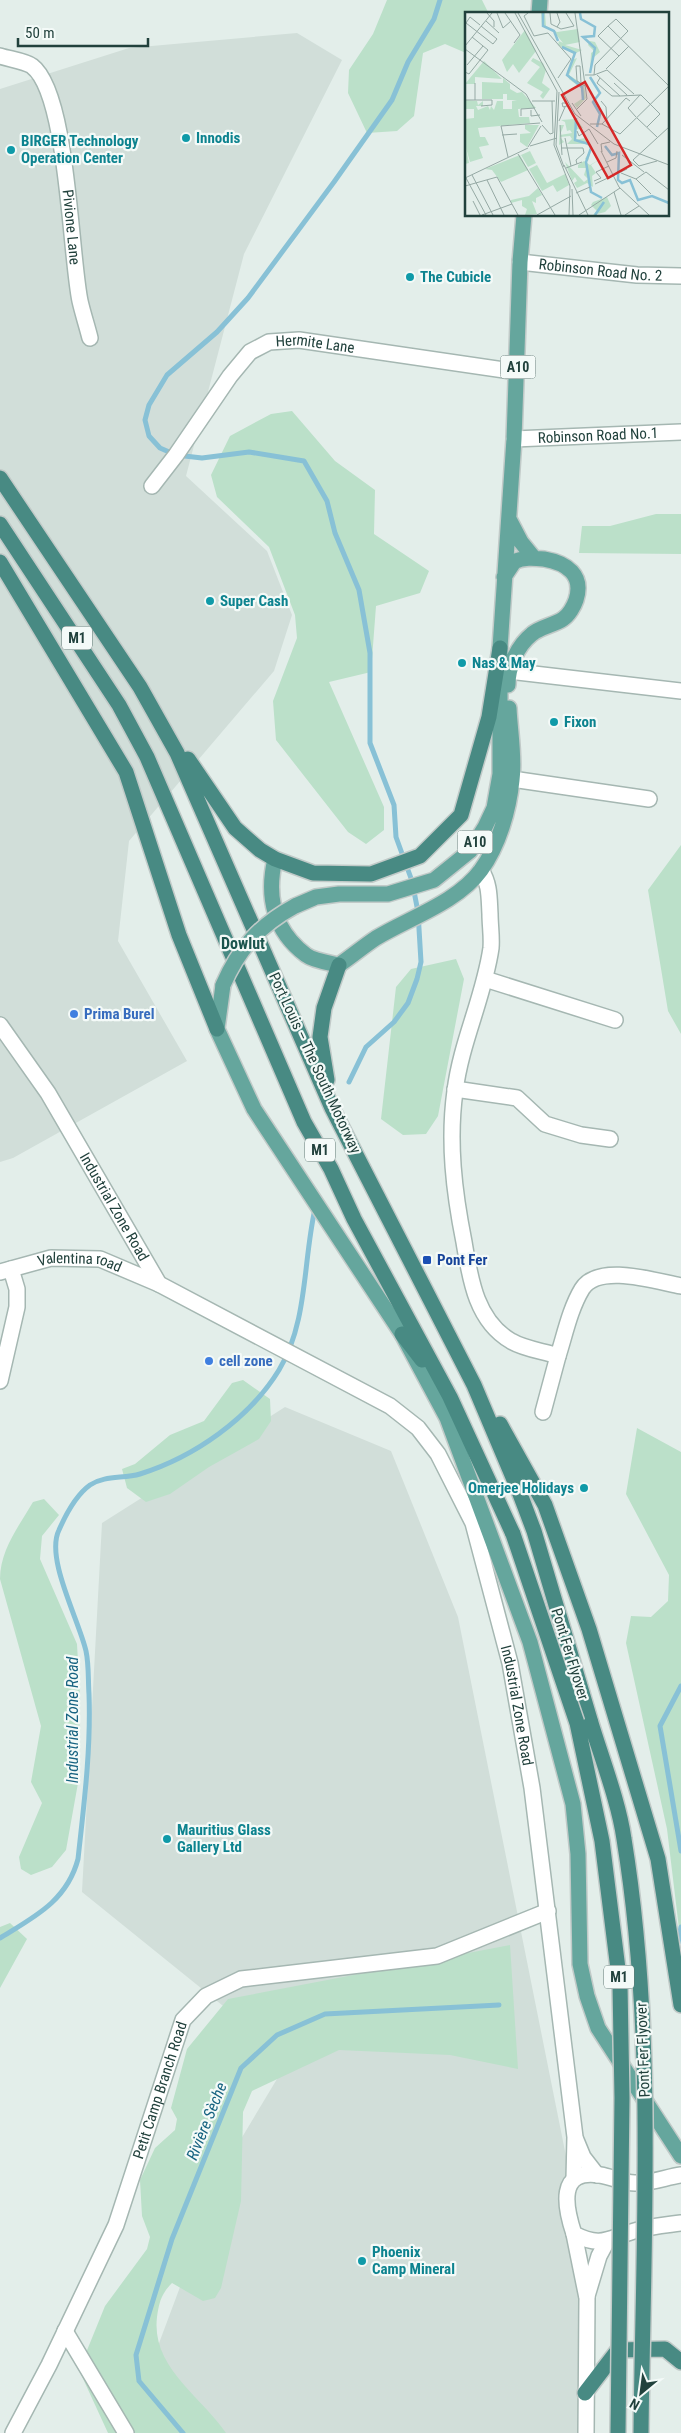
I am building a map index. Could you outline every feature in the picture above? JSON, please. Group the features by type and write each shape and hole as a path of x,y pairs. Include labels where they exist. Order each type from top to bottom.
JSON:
{"highway":[{"name":"Port Louis – The South Motorway","path":"0,478 140,686 177,753 332,1108 474,1385 534,1531"},
{"name":"Port Louis – The South Motorway","path":"0,524 119,705 147,757 304,1122 331,1169 354,1219 450,1397 514,1534"},
{"path":"0,562 126,772 179,935 217,1030"},
{"path":"140,686 235,828 260,850 275,859 313,874 371,874 420,856 461,815 489,718 500,648"},
{"path":"332,1108 320,1037 324,1008 339,965"},
{"path":"442,1320 545,1505 589,1629 658,1859 681,2005"},
{"path":"402,1334 450,1397"},
{"name":"Pont Fer Flyover","path":"534,1531 591,1723 625,1847 642,1987 645,2094 641,2433"},
{"name":"Pont Fer Flyover","path":"514,1534 576,1723 602,1841 620,1985 622,2098 618,2433"},
{"path":"585,2393 618,2350 665,2349 681,2362"}],"main road":[{"name":"A10","path":"217,1030 223,985 232,965 249,940 273,918 294,906 316,898 339,894 388,894 434,880 470,851 486,828 494,808 499,785 500,648 518,372 520,262 524,216"},
{"path":"509,519 521,542 534,558"},
{"path":"275,859 270,895 282,930 307,956 339,965 377,938 418,917 462,888 481,870 495,845 505,816 512,780 508,672 521,646 532,634 564,618 574,605 579,590 578,580 569,569 556,561 534,558 514,562 504,577"},
{"path":"217,1030 254,1109 402,1334 447,1418 530,1642 573,1804 578,1854 580,1964 587,1996 598,2028 681,2156"}],"street":[{"name":"Pivione Lane","path":"0,56 32,66 46,84 52,101 63,157 80,301 90,338"},
{"name":"Robinson Road No. 2","path":"520,262 637,275 681,276"},
{"name":"Hermite Lane","path":"152,486 176,455 230,376 250,352 268,342 299,340 518,372"},
{"name":"Robinson Road No.1","path":"514,439 681,432"},
{"path":"508,672 681,691"},
{"path":"512,780 649,799"},
{"path":"481,870 487,879 489,890 491,946 485,979 455,1089 451,1150 456,1199 472,1290 493,1328 512,1342 558,1356"},
{"path":"485,979 615,1020"},
{"name":"Industrial Zone Road","path":"0,1024 48,1093 159,1284 390,1406 418,1428 438,1454 473,1523 510,1663 532,1788 575,2137"},
{"path":"455,1089 517,1098 545,1124 581,1135 610,1139"},
{"name":"Valentina road","path":"5,1270 51,1258 100,1259 159,1284"},
{"path":"0,1381 17,1307 17,1289 5,1270"},
{"path":"543,1412 558,1356 582,1288 594,1278 609,1274 681,1286"},
{"name":"Petit Camp Branch Road","path":"13,2433 65,2331 116,2224 183,2020 206,1996 241,1979 438,1956 548,1910"},
{"path":"575,2137 583,2157 597,2175"},
{"path":"575,2137 574,2179 568,2189 565,2200 587,2298 586,2433"},
{"path":"574,2179 588,2174 635,2183 681,2175"},
{"path":"574,2234 589,2242 607,2241 648,2227 681,2223"},
{"path":"587,2298 599,2256 607,2241"},
{"path":"65,2331 126,2433"}],"shaded area":[{"path":"297,33 342,60 244,254 186,476 267,551 292,615 274,671 129,841 118,941 187,1061 13,1158 0,1162 0,89 129,48"},
{"path":"285,1407 391,1451 458,1617 594,2296 583,2433 173,2433 146,2378 226,2164 289,2059 82,1892 102,1523"}],"green space":[{"path":"387,0 482,0 488,12 465,12 465,53 445,44 423,53 414,116 397,131 367,133 348,93 349,70 373,34"},
{"path":"292,411 335,461 375,490 374,534 429,571 420,593 376,606 371,672 329,682 384,807 384,830 366,844 348,832 276,740 273,701 297,638 295,615 269,547 217,497 211,475 230,436 271,414"},
{"path":"656,514 681,514 681,554 579,553 582,526 610,526"},
{"path":"681,845 681,1034 668,1011 648,890"},
{"path":"456,959 464,979 438,1116 426,1134 403,1135 381,1119 396,987 411,969"},
{"path":"243,1380 270,1399 271,1421 259,1439 209,1467 170,1494 146,1502 127,1488 122,1469 135,1464 170,1435 204,1421 232,1383"},
{"path":"637,1428 681,1452 681,1945 667,1829 626,1643 631,1616 651,1617 668,1601 669,1575 626,1494"},
{"path":"44,1499 59,1515 42,1536 40,1559 77,1644 80,1698 78,1783 66,1850 52,1867 31,1875 21,1869 19,1857 42,1803 31,1782 41,1726 0,1579 3,1558 11,1539 33,1502"},
{"path":"10,1923 27,1939 0,1988 0,1927"},
{"path":"510,1945 518,2069 450,2055 339,2050 252,2091 243,2112 241,2201 221,2288 215,2298 203,2301 172,2283 161,2299 157,2317 157,2335 162,2351 170,2366 226,2433 108,2433 79,2370 105,2306 147,2249 150,2237 142,2216 140,2180 155,2148 175,2130 177,2119 171,2108 187,2049 228,1999"}],"waterway":[{"path":"349,1082 366,1047 394,1022 408,1003 421,962 418,912 412,881 396,837 394,805 370,743 370,653 359,590 335,533 327,501 304,461 249,452 202,458 176,455 160,448 149,436 145,420 149,405 167,375 217,332 248,298 392,100 408,62 434,19 440,0"},
{"name":"Industrial Zone Road","path":"0,1938 37,1915 57,1897 73,1874 78,1859 88,1756 88,1667 86,1651 56,1556 56,1542 59,1530 76,1499 90,1485 108,1478 140,1474 160,1467 200,1447 236,1420 267,1388 279,1370 295,1332 300,1312 315,1209"},
{"name":"Rivière Sèche","path":"681,1686 660,1726 681,1851"},
{"name":"Rivière Sèche","path":"678,1943 681,1927"},
{"name":"Rivière Sèche","path":"183,2433 139,2381 136,2355 172,2239 241,2068 277,2035 325,2014 499,2005"}],"place":[{"name":"Innodis","path":"186,138"},
{"name":"BIRGER Technology Operation Center","path":"11,150"},
{"name":"The Cubicle","path":"410,277"},
{"name":"Super Cash","path":"210,601"},
{"name":"Nas & May","path":"462,663"},
{"name":"Fixon","path":"554,722"},
{"name":"Prima Burel","path":"74,1014"},
{"name":"Pont Fer","path":"427,1260"},
{"name":"cell zone","path":"209,1361"},
{"name":"Omerjee Holidays","path":"584,1488"},
{"name":"Mauritius Glass Gallery Ltd","path":"167,1839"},
{"name":"Phoenix Camp Mineral","path":"362,2261"}],"district":[{"name":"Dowlut","path":"243,943"}]}
